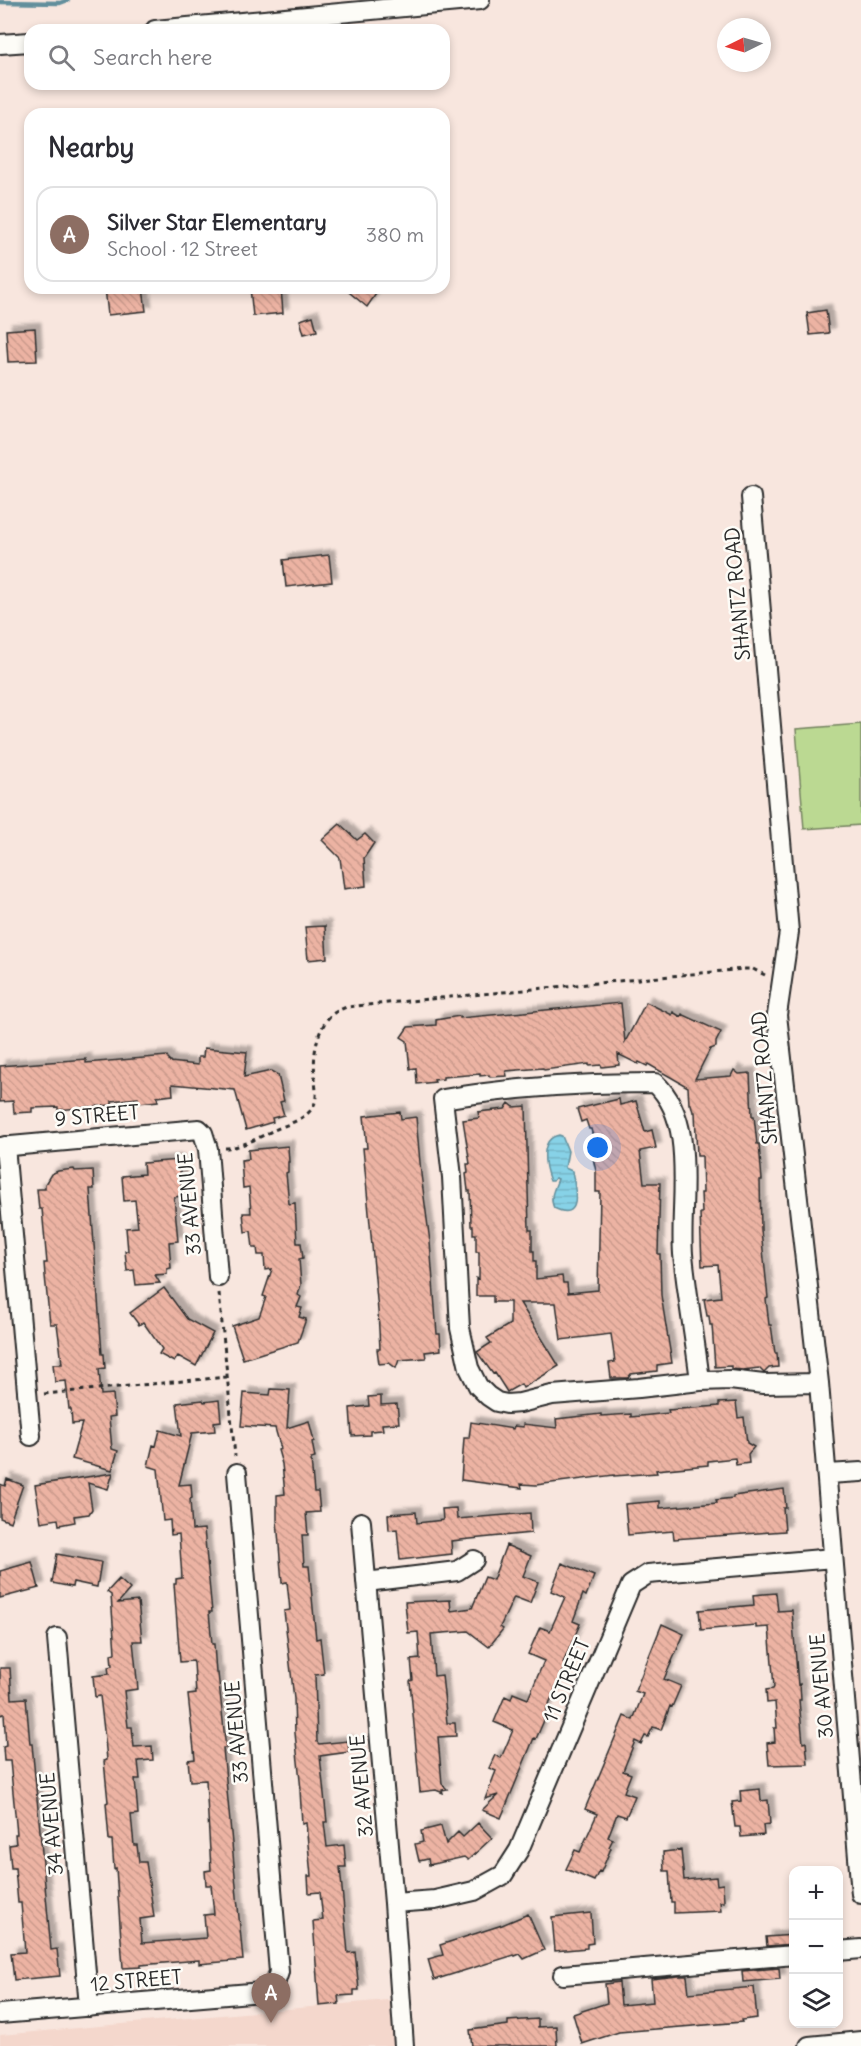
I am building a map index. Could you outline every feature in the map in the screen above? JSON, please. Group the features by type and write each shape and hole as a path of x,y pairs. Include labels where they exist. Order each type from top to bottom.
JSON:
{"street":[{"path":"220,24 480,0"},
{"path":"0,44 24,42"},
{"name":"SHANTZ ROAD","path":"751,497 789,932 777,1015 828,1474"},
{"path":"700,1381 682,1243 685,1167 675,1114 663,1090 655,1083 594,1083 478,1093 443,1099 452,1177 460,1328 469,1368 478,1386 497,1402 520,1403 552,1395 700,1381 730,1380 763,1384 819,1383"},
{"name":"33 AVENUE","path":"199,1129 203,1132 208,1149 218,1277"},
{"name":"9 STREET","path":"3,1146 199,1129"},
{"path":"3,1146 32,1436"},
{"path":"828,1474 861,1472"},
{"name":"33 AVENUE","path":"237,1473 279,1972 274,1987"},
{"name":"30 AVENUE","path":"828,1474 861,1894"},
{"name":"32 AVENUE","path":"361,1522 404,2046"},
{"name":"11 STREET","path":"394,1903 435,1900 474,1891 503,1875 519,1850 631,1585 648,1574 833,1558"},
{"path":"366,1582 457,1571 474,1560"},
{"name":"34 AVENUE","path":"57,1638 89,2007"},
{"path":"843,1951 861,1949"},
{"path":"563,1975 789,1955"},
{"name":"12 STREET","path":"0,2014 262,1992 274,1987"},
{"path":"809,2046 861,2041"}],"path":[{"path":"208,1149 233,1148 299,1119 310,1111 315,1105 316,1096 314,1072 317,1040 331,1015 346,1007 744,969 763,973 769,978"},
{"path":"218,1277 237,1473"},
{"path":"37,1395 227,1377"}],"shaded area":[{"path":"398,1999 403,2046 0,2046 0,2035"}],"green space":[{"path":"861,724 861,825 804,829 796,729"}],"water":[{"path":"559,1135 562,1136 568,1151 565,1168 572,1171 576,1193 574,1207 570,1211 554,1208 552,1197 558,1179 550,1181 546,1168 546,1147 548,1142"}],"building":[{"path":"106,294 144,294 146,311 108,315"},
{"path":"251,294 281,294 283,313 253,316"},
{"path":"351,294 376,294 367,307"},
{"path":"826,310 829,333 810,335 807,313"},
{"path":"313,316 317,331 304,334 300,320"},
{"path":"35,328 37,361 8,362 6,330"},
{"path":"329,555 332,582 286,587 283,560"},
{"path":"340,824 357,840 365,834 374,843 364,858 366,886 344,889 340,858 322,840"},
{"path":"325,926 327,958 308,960 305,927"},
{"path":"646,1002 672,1015 673,1012 681,1017 682,1014 721,1032 716,1047 710,1049 695,1079 731,1076 734,1070 739,1074 750,1073 752,1116 754,1116 757,1144 759,1144 762,1180 760,1180 761,1230 768,1298 766,1299 778,1367 769,1368 764,1373 759,1368 743,1370 731,1369 731,1366 715,1367 712,1325 707,1316 704,1299 721,1297 718,1265 702,1266 700,1213 702,1213 701,1193 703,1193 702,1156 697,1156 695,1112 689,1104 688,1087 648,1064 647,1066 639,1062 638,1064 618,1054 619,1065 602,1067 601,1065 589,1066 589,1064 544,1070 543,1068 506,1071 507,1076 490,1077 489,1075 480,1076 480,1074 443,1077 443,1079 434,1080 435,1082 417,1084 416,1068 410,1069 407,1041 401,1037 408,1027 436,1025 436,1020 447,1018 621,1003 625,1042"},
{"path":"204,1048 247,1052 244,1077 271,1071 278,1075 284,1101 280,1102 284,1115 272,1118 273,1122 246,1130 235,1090 172,1084 173,1095 157,1097 158,1101 138,1103 138,1098 112,1101 112,1105 58,1110 58,1107 32,1108 32,1112 14,1113 13,1101 0,1102 0,1066 86,1059 86,1063 167,1056 170,1062 198,1065 198,1057 203,1057"},
{"path":"619,1099 620,1105 636,1101 645,1132 652,1130 656,1148 640,1151 644,1183 660,1183 658,1254 660,1254 661,1295 672,1363 657,1365 657,1371 631,1374 628,1378 611,1378 609,1363 615,1362 611,1334 561,1340 556,1303 520,1303 559,1366 523,1388 521,1384 507,1392 477,1352 491,1343 487,1338 510,1324 510,1302 493,1302 493,1296 476,1296 476,1278 479,1279 479,1252 476,1252 476,1234 473,1234 473,1226 471,1226 470,1191 468,1191 466,1174 468,1173 467,1164 470,1164 463,1120 479,1118 478,1112 505,1109 509,1103 514,1107 526,1106 529,1230 532,1230 536,1279 562,1276 563,1283 567,1283 568,1293 598,1290 600,1192 596,1192 596,1171 592,1154 597,1153 591,1129 586,1120 581,1122 577,1109"},
{"path":"400,1112 401,1119 416,1117 430,1242 437,1334 440,1334 441,1350 425,1352 426,1358 399,1360 396,1368 389,1363 379,1364 378,1311 363,1148 367,1148 364,1116"},
{"path":"288,1146 289,1162 286,1173 289,1204 295,1203 297,1243 301,1243 303,1258 299,1259 301,1285 298,1295 301,1297 297,1307 302,1308 299,1317 306,1319 298,1342 243,1359 232,1326 259,1317 272,1269 265,1270 264,1255 258,1255 257,1248 253,1248 251,1231 245,1232 243,1213 251,1213 249,1187 243,1188 241,1160 249,1159 248,1150"},
{"path":"179,1160 182,1196 174,1197 178,1241 169,1242 171,1268 167,1269 167,1274 155,1275 160,1283 136,1285 134,1270 127,1271 125,1251 128,1251 126,1228 138,1227 135,1200 124,1201 122,1176 144,1174 143,1163"},
{"path":"74,1169 75,1171 93,1170 94,1189 90,1189 102,1354 104,1354 105,1368 99,1369 101,1395 113,1394 115,1416 109,1417 112,1449 118,1451 112,1470 72,1459 82,1423 72,1424 66,1381 55,1382 53,1364 62,1364 57,1324 50,1324 42,1209 39,1209 37,1189 45,1189 45,1184 51,1174"},
{"path":"164,1288 187,1319 213,1333 196,1366 178,1356 174,1362 159,1354 162,1349 143,1322 139,1325 130,1313"},
{"path":"271,1389 290,1390 287,1428 309,1421 314,1441 312,1442 315,1458 311,1459 314,1492 318,1492 320,1512 306,1513 308,1535 302,1535 304,1566 309,1566 316,1639 320,1638 324,1674 315,1675 317,1742 319,1744 348,1741 349,1752 320,1756 327,1822 324,1822 327,1847 344,1845 346,1867 340,1867 348,1953 355,1952 359,1990 354,1990 354,1995 338,1996 339,2004 319,2006 313,1921 323,1920 320,1892 309,1893 308,1876 311,1876 306,1823 302,1824 294,1699 284,1611 290,1610 287,1582 282,1583 277,1520 277,1495 285,1494 278,1450 281,1449 275,1428 241,1426 244,1393 270,1395"},
{"path":"381,1396 381,1405 397,1404 399,1423 382,1424 383,1430 370,1431 370,1435 352,1436 350,1408 369,1406 368,1397"},
{"path":"203,1400 204,1402 219,1400 221,1421 214,1422 215,1431 192,1433 179,1485 191,1484 192,1530 204,1529 212,1612 209,1612 226,1748 223,1748 243,1960 199,1964 199,1960 123,1968 116,1868 114,1869 112,1840 109,1840 106,1803 108,1802 104,1761 107,1760 105,1739 100,1696 95,1697 93,1676 109,1674 108,1667 112,1666 111,1654 115,1653 111,1595 107,1592 119,1579 130,1589 118,1603 138,1601 142,1641 133,1641 138,1689 124,1691 128,1727 132,1727 134,1747 152,1746 153,1760 138,1761 140,1779 135,1779 138,1814 131,1815 134,1845 137,1845 139,1862 146,1862 154,1917 140,1919 142,1943 206,1938 204,1915 214,1914 211,1885 206,1885 205,1871 211,1870 206,1780 190,1781 188,1760 195,1759 188,1695 196,1694 193,1661 180,1662 174,1584 176,1584 176,1579 182,1578 179,1534 171,1535 170,1520 163,1521 158,1469 148,1466 153,1445 156,1446 160,1430 181,1436 177,1403"},
{"path":"736,1402 738,1418 744,1417 747,1443 754,1447 748,1454 749,1463 736,1465 735,1458 708,1461 708,1465 656,1470 657,1473 614,1475 536,1485 521,1484 522,1488 461,1480 464,1438 469,1438 471,1422 513,1429 514,1426 523,1427 523,1424 557,1428 556,1419 601,1414 601,1416 631,1414 631,1417"},
{"path":"113,1473 108,1489 88,1483 92,1509 89,1514 74,1516 75,1522 59,1525 58,1519 41,1522 35,1485"},
{"path":"7,1479 23,1485 10,1522 0,1518 0,1484 5,1486"},
{"path":"784,1489 785,1531 674,1539 673,1531 628,1535 625,1504 660,1501 660,1508 717,1503 716,1500 733,1498 733,1496"},
{"path":"456,1508 457,1519 530,1513 531,1533 451,1541 452,1554 400,1560 397,1529 389,1530 388,1514 416,1512 417,1523 443,1520 442,1509"},
{"path":"506,1545 531,1556 523,1576 538,1582 530,1603 514,1597 500,1627 503,1629 489,1647 468,1631 431,1634 434,1676 442,1675 447,1723 455,1723 456,1736 438,1737 442,1784 447,1789 442,1790 443,1793 436,1790 420,1792 410,1681 413,1680 411,1660 420,1659 418,1632 408,1633 405,1602 450,1600 451,1611 472,1608 485,1577 493,1580"},
{"path":"57,1554 101,1562 97,1587 73,1582 72,1587 52,1583"},
{"path":"32,1562 39,1588 0,1598 0,1571"},
{"path":"562,1563 594,1576 586,1596 583,1594 573,1621 580,1624 563,1663 566,1664 501,1818 482,1810 498,1795 485,1799 496,1771 489,1768 495,1755 501,1758 513,1730 494,1722 505,1696 511,1699 513,1693 528,1699 544,1661 528,1654 540,1627 550,1631 565,1597 551,1591"},
{"path":"776,1593 778,1611 792,1610 798,1685 800,1684 801,1700 799,1700 803,1743 806,1742 808,1764 769,1765 767,1743 775,1742 774,1728 777,1728 775,1702 767,1703 766,1690 774,1687 769,1627 756,1628 756,1625 701,1630 699,1610 754,1605 753,1595"},
{"path":"662,1624 684,1634 664,1679 681,1686 661,1730 653,1727 641,1744 635,1741 623,1771 631,1774 624,1792 635,1796 626,1817 617,1814 608,1837 613,1839 609,1847 611,1848 601,1872 599,1871 594,1881 566,1869 575,1850 580,1852 597,1814 585,1809 624,1716 633,1720 643,1694 635,1691"},
{"path":"0,1668 10,1668 12,1699 26,1698 51,1950 57,1949 60,1976 14,1980 11,1953 25,1952 21,1903 18,1903 15,1868 11,1868 9,1845 16,1844 15,1834 17,1834 10,1761 4,1761 3,1747 6,1746 4,1714 0,1715"},
{"path":"760,1789 761,1801 768,1800 770,1824 763,1825 764,1835 741,1837 740,1827 735,1827 732,1802 741,1801 740,1791"},
{"path":"478,1823 492,1838 468,1860 464,1857 429,1865 428,1859 419,1861 415,1844 423,1842 421,1831 441,1826 446,1844 458,1832 463,1837"},
{"path":"681,1850 684,1880 716,1877 717,1885 723,1884 724,1902 720,1902 721,1911 674,1913 669,1871 664,1871 663,1852"},
{"path":"591,1913 593,1943 587,1944 587,1948 555,1951 552,1917"},
{"path":"528,1914 544,1950 524,1959 520,1954 514,1955 434,1980 428,1959 443,1955 440,1945"},
{"path":"789,1935 789,1944 767,1946 766,1937"},
{"path":"779,1968 780,1979 743,1982 742,1971"},
{"path":"687,1976 689,1993 754,1987 757,2018 741,2020 742,2022 619,2032 582,2044 573,2014 607,2003 605,1984 619,1982 621,2005 653,2002 651,1979"},
{"path":"538,2019 538,2027 556,2026 557,2046 472,2046 470,2030 508,2025 508,2021"}],"waterway":[{"path":"0,2 60,3 68,0"}],"place":[{"name":"Silver Star Elementary","path":"271,2023"}]}
